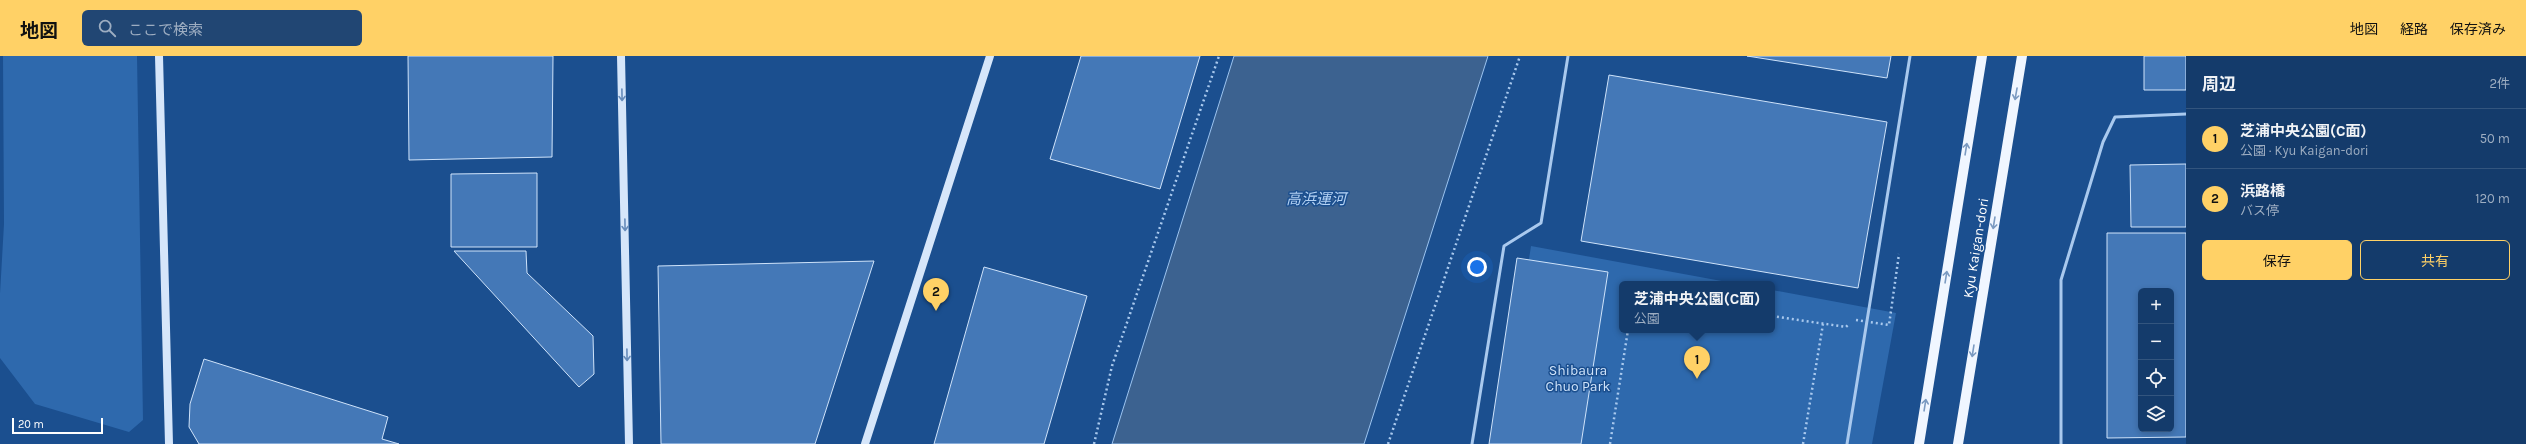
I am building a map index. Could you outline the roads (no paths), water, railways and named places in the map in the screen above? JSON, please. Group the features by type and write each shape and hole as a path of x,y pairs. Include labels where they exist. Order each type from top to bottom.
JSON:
{"main road":[{"name":"Kyu Kaigan-dori","path":"1919,444 1982,56"},
{"name":"Kyu Kaigan-dori","path":"1958,444 2022,56"}],"street":[{"path":"160,56 169,444"},
{"path":"621,56 629,444"},
{"path":"865,444 990,56"}],"lane":[{"path":"1472,444 1504,246 1541,223 1568,56"},
{"path":"1847,444 1910,56"},
{"path":"2061,444 2061,280 2103,142 2115,117 2186,114"}],"water":[{"name":"高浜運河","path":"1234,56 1488,56 1364,444 1112,444"}],"place":[{"name":"浜路橋","path":"936,311"},
{"name":"芝浦中央公園(C面)","path":"1697,379"}],"park label":[{"name":"Shibaura Chuo Park","path":"1578,378"}]}
